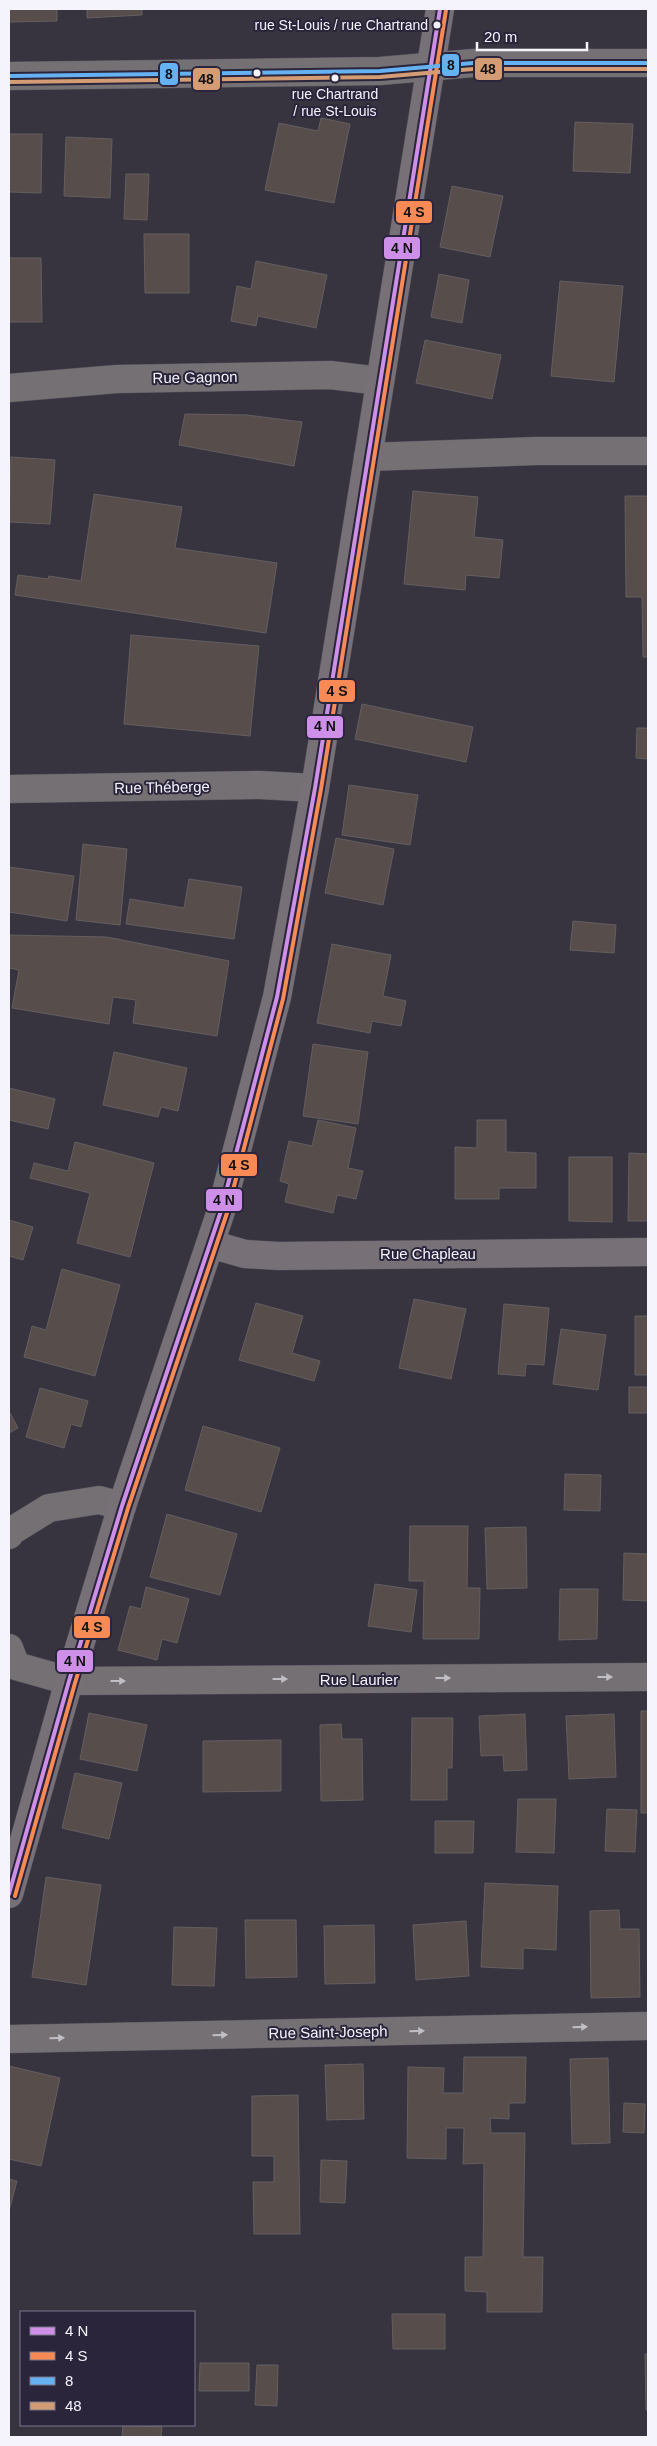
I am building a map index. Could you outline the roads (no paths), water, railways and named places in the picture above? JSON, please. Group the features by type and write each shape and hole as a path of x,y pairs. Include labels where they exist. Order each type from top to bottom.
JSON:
{"main road":[{"path":"9,1894 69,1681 122,1506 210,1244 277,997 315,788 429,67 440,9"},
{"name":"Rue Chapleau","path":"210,1244 246,1254 279,1256 648,1252"}],"street":[{"path":"9,76 380,71 473,63 648,63"},
{"name":"Rue Gagnon","path":"9,388 117,379 330,375 380,382"},
{"path":"368,457 536,451 648,451"},
{"name":"Rue Théberge","path":"9,789 260,785 315,788"},
{"path":"9,1535 49,1508 99,1500 122,1506"},
{"name":"Rue Laurier","path":"9,1648 16,1666 69,1681 648,1677"},
{"name":"Rue Saint-Joseph","path":"9,2039 648,2026"}],"place":[{"name":"rue St-Louis / rue Chartrand","path":"437,25"},
{"name":"rue Chartrand / rue St-Louis","path":"335,78"}]}
